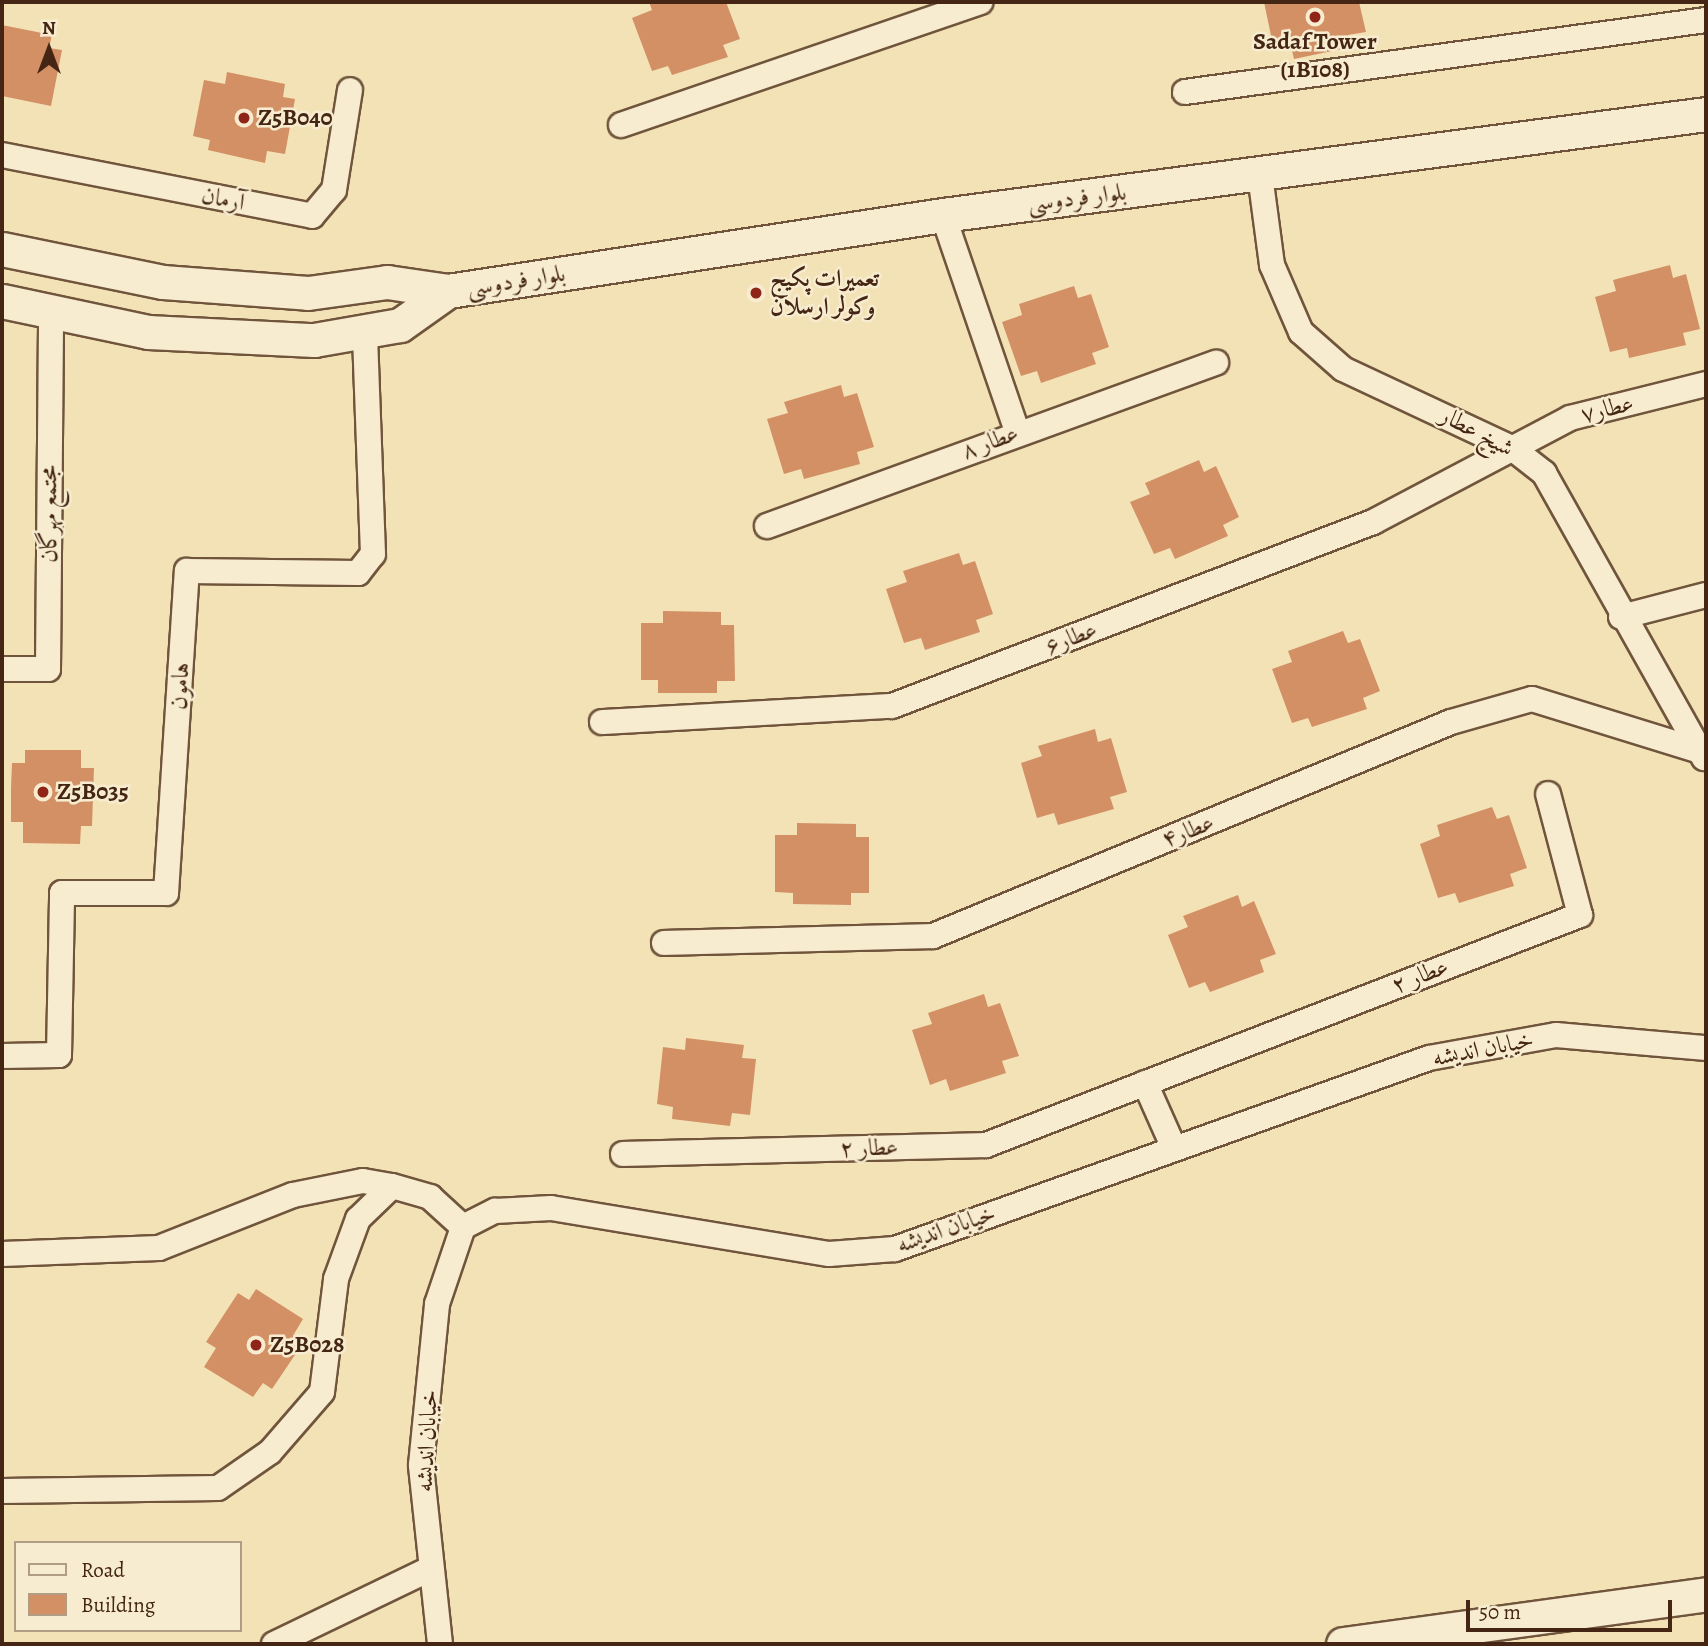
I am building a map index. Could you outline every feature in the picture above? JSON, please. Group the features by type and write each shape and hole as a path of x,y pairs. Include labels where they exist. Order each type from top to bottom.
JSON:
{"main road":[{"name":"بلوار فردوسی","path":"2,249 163,282 307,293 387,282 448,292 943,215 1706,114"},
{"name":"بلوار فردوسی","path":"2,301 148,332 314,340 365,334 400,325 448,292"},
{"path":"1343,1644 1706,1594"}],"street":[{"path":"621,125 981,2"},
{"path":"1185,92 1706,20"},
{"name":"آرمان","path":"2,155 312,216 334,190 350,90"},
{"name":"شیخ عطار","path":"1260,175 1272,265 1301,332 1343,369 1512,448 1544,473 1621,617 1703,756"},
{"path":"943,215 1017,431"},
{"name":"مجتمع مهرگان","path":"2,669 48,669 51,312"},
{"name":"هامون","path":"2,1056 59,1055 62,893 166,893 187,571 358,573 373,554 365,334"},
{"name":"عطار ۸","path":"767,526 1017,431 1216,363"},
{"name":"عطار۷","path":"1512,448 1570,418 1706,384"},
{"name":"عطار۶","path":"602,722 892,706 1373,522 1512,448"},
{"path":"1621,617 1706,595"},
{"name":"عطار۴","path":"664,943 933,936 1451,722 1532,699 1703,756"},
{"name":"عطار ۲","path":"623,1154 986,1144 1580,915 1548,794"},
{"name":"خیابان اندیشه","path":"440,1644 428,1570 421,1465 434,1331 463,1227 495,1211 551,1208 768,1248 829,1254 895,1249 1172,1146 1429,1058 1556,1035 1706,1048"},
{"path":"1145,1083 1172,1146"},
{"path":"2,1254 159,1248 293,1195 363,1181 430,1197 463,1227"},
{"path":"2,1491 218,1488 270,1452 323,1392 336,1279 358,1219 391,1186"},
{"path":"274,1644 428,1570"}],"building":[{"path":"649,2 726,2 740,39 723,45 728,57 672,75 668,66 652,71 632,18 652,10"},
{"name":"Sadaf Tower (1B108)","path":"1264,2 1359,2 1366,32 1348,35 1351,47 1294,59 1291,46 1274,50"},
{"path":"2,25 52,35 49,48 62,50 51,106 2,96"},
{"name":"Z5B040","path":"227,72 285,84 283,97 295,99 285,154 267,151 265,163 208,150 210,140 193,136 204,80 225,84"},
{"path":"1670,265 1673,278 1686,274 1700,329 1683,333 1686,345 1629,358 1627,348 1610,352 1595,297 1616,291 1613,280"},
{"path":"1074,286 1078,298 1091,294 1109,347 1092,353 1096,364 1041,383 1037,371 1021,376 1002,322 1022,315 1019,304"},
{"path":"841,385 844,397 857,393 874,447 857,452 860,464 804,479 801,469 784,474 767,419 788,413 784,402"},
{"path":"1199,460 1204,472 1216,466 1239,517 1223,525 1228,536 1175,559 1170,548 1154,554 1130,502 1150,494 1145,483"},
{"path":"959,553 963,565 975,561 993,614 976,620 980,632 925,650 921,638 904,643 886,589 907,582 903,571"},
{"path":"663,611 721,612 721,625 734,625 735,681 717,681 717,693 658,693 658,680 641,680 641,623 663,623"},
{"path":"1343,631 1348,643 1360,639 1380,691 1363,698 1367,709 1312,727 1308,718 1292,723 1272,669 1292,662 1288,651"},
{"path":"1095,729 1098,742 1111,738 1127,792 1110,797 1114,809 1058,825 1054,813 1037,818 1021,763 1042,756 1038,746"},
{"name":"Z5B035","path":"25,750 81,750 81,768 94,768 92,826 81,826 80,844 23,843 23,822 11,822 11,788 12,763 25,763"},
{"path":"1492,807 1497,819 1509,815 1527,868 1510,874 1514,886 1459,903 1455,893 1438,898 1420,844 1440,836 1437,825"},
{"path":"797,823 856,824 856,837 869,837 869,893 851,893 851,905 793,904 793,893 775,892 775,835 797,835"},
{"path":"1238,895 1242,907 1254,901 1276,954 1260,960 1264,972 1210,992 1205,982 1189,988 1168,935 1188,927 1183,916"},
{"path":"984,994 988,1007 1000,1003 1019,1056 1002,1061 1006,1073 950,1091 946,1079 930,1085 912,1030 932,1024 928,1013"},
{"path":"686,1038 744,1045 742,1058 756,1059 750,1115 732,1113 730,1126 672,1119 673,1107 657,1104 663,1047 685,1050"},
{"name":"Z5B028","path":"256,1289 303,1319 294,1334 305,1340 272,1389 263,1383 253,1397 204,1367 216,1348 206,1342 238,1293 249,1300"}],"place":[{"name":"Sadaf Tower (1B108)","path":"1315,17"},
{"name":"Z5B040","path":"244,118"},
{"name":"تعمیرات پکیج وکولر ارسلان","path":"756,293"},
{"name":"Z5B035","path":"43,792"},
{"name":"Z5B028","path":"256,1345"}]}
